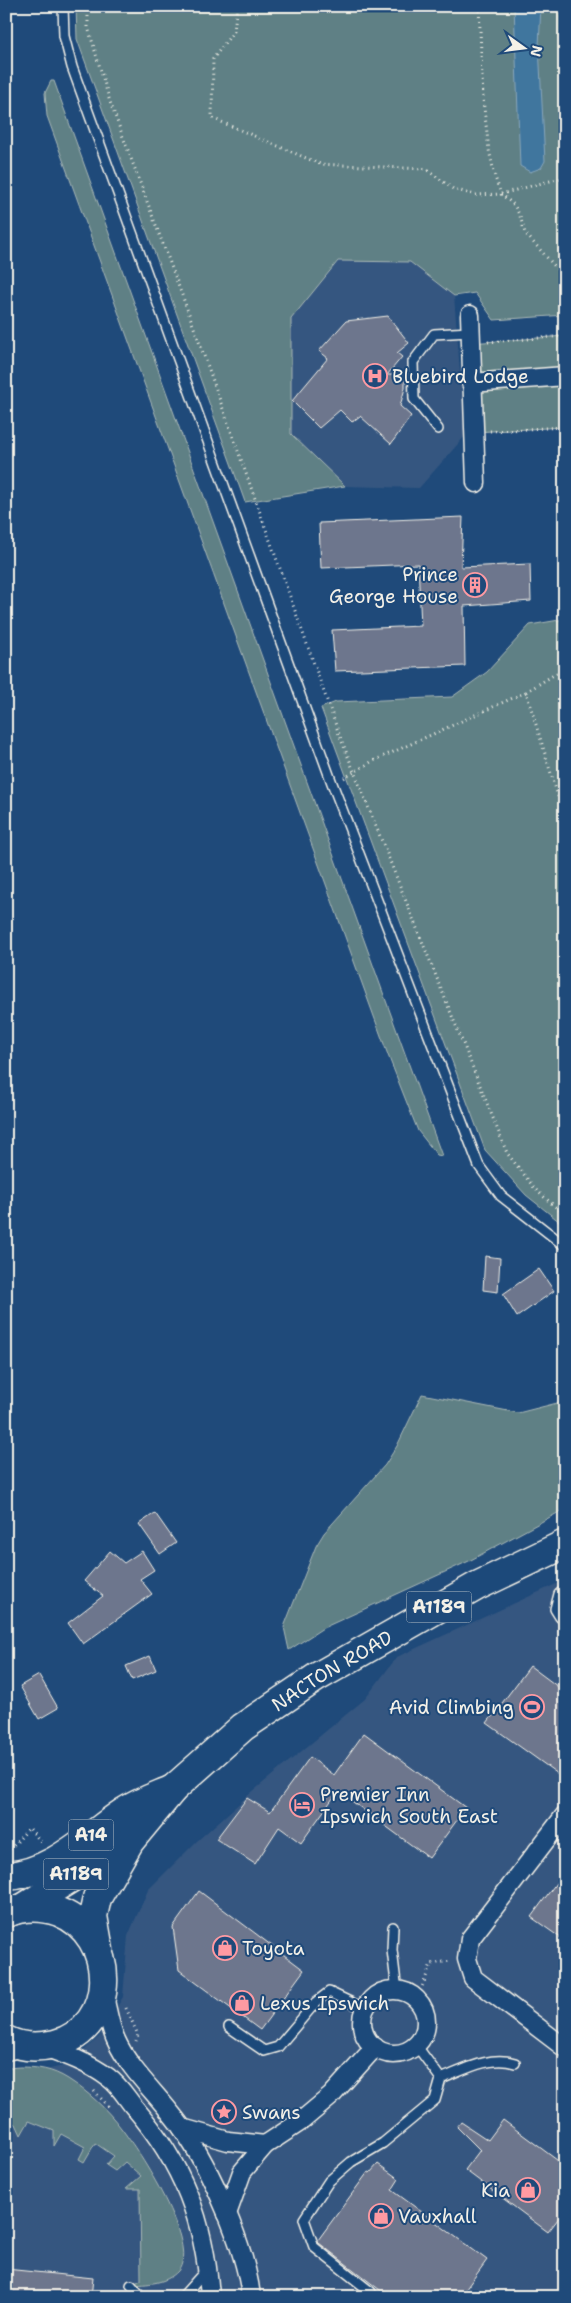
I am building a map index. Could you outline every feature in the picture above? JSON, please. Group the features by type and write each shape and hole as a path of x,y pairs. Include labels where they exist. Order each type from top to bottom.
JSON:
{"main road":[{"name":"NACTON ROAD","path":"114,1998 104,1972 93,1916 97,1898 130,1841 173,1789 243,1727 317,1676 477,1586 565,1544"},
{"name":"A14","path":"6,1876 15,1876 44,1866 126,1810 173,1789"},
{"name":"NACTON ROAD","path":"12,1910 130,1841"},
{"path":"12,1910 47,1908 70,1916 87,1931 99,1950"},
{"path":"8,2043 42,2047 60,2042 81,2030 96,2010 114,1998"}],"street":[{"path":"470,330 476,483"},
{"path":"472,383 565,376"},
{"path":"565,1815 470,1939 467,1959 473,1978 565,2048"},
{"path":"397,1990 417,2000 426,2018 422,2037 416,2045 401,2053 392,2054 375,2047 368,2040 363,2020 365,2009 378,1995 397,1990"},
{"path":"114,1998 116,2040 182,2128 205,2166 227,2214 250,2279 251,2297"},
{"path":"42,2047 77,2058 110,2079 157,2133 181,2177 200,2228 208,2267 210,2297"},
{"path":"227,2214 242,2172 265,2145 300,2122 331,2096 375,2047"},
{"path":"182,2128 228,2141 265,2145"}],"lane":[{"path":"64,6 64,36 72,67 332,783 479,1166 501,1196 565,1246"},
{"path":"438,429 414,399 413,362 434,334 470,330"},
{"path":"565,1589 559,1594 555,1608 560,1617 565,1621"},
{"path":"393,1927 392,1950 397,1990"},
{"path":"229,2027 264,2051 278,2047 316,2002 329,1992 365,2009"},
{"path":"416,2045 441,2079"},
{"path":"441,2079 488,2061 505,2060 515,2063"},
{"path":"371,2295 314,2247 304,2220 329,2181 351,2162 384,2143 435,2100 441,2079"},
{"path":"182,2297 208,2267"},
{"path":"131,2285 142,2297"}],"path":[{"path":"88,6 88,27 110,102 192,322 354,773 508,1153 536,1190 565,1215"},
{"path":"237,6 234,30 213,60 212,118 320,164 426,169 453,189 475,195 501,194 565,177"},
{"path":"479,6 482,99 489,150 501,194 514,205 520,216 524,233 559,271 565,281"},
{"path":"470,330 565,336"},
{"path":"474,432 565,427"},
{"path":"332,783 372,762 526,692 565,668"},
{"path":"526,692 565,819"},
{"path":"6,1854 29,1828"},
{"path":"417,2000 431,1964 467,1959"},
{"path":"114,1998 138,2035 130,2061"},
{"path":"89,2087 114,2112"}],"shaded area":[{"path":"514,6 541,6 539,46 545,161 541,168 530,172 520,166"},
{"name":"Bluebird Lodge","path":"338,261 410,262 454,296 465,436 419,488 345,486 291,434 291,318"},
{"path":"565,1580 565,2297 6,2297 6,2103 19,2076 68,2065 99,2037 123,1997 128,1936 148,1890 196,1842 252,1792 365,1699 397,1657"}],"green space":[{"path":"76,6 560,6 565,150 565,315 494,320 475,293 454,296 410,262 338,261 291,319 291,434 345,486 245,502 77,39"},
{"path":"51,81 54,81 442,1156 437,1155 418,1131 388,1055 47,116 45,93"},
{"path":"565,336 565,427 474,432 470,343"},
{"path":"565,619 565,1226 526,1195 485,1150 321,708 336,702 452,697 487,672 530,625"},
{"path":"422,1394 518,1413 565,1401 565,1509 469,1561 323,1628 289,1650 284,1627 316,1546 324,1533 385,1465 397,1446"},
{"path":"6,2068 45,2069 68,2079 96,2101 130,2140 165,2198 181,2241 183,2258 178,2271 168,2279 131,2285 141,2280 140,2189 126,2189 141,2176 125,2162 115,2171 106,2165 114,2156 95,2143 84,2162 79,2159 85,2147 61,2134 54,2146 54,2131 29,2121 21,2135 16,2124 6,2121"}],"building":[{"path":"388,316 409,343 397,353 402,357 387,375 405,375 405,388 400,406 411,416 391,444 360,416 352,422 340,410 319,428 292,401 328,358 319,351 346,321"},
{"name":"Prince George House","path":"463,517 461,567 530,564 531,601 464,606 465,666 335,671 332,630 421,626 418,564 321,568 319,523"},
{"path":"485,1256 500,1258 498,1292 483,1290"},
{"path":"539,1269 554,1291 517,1317 503,1294"},
{"path":"155,1513 176,1543 160,1554 139,1524"},
{"path":"110,1551 124,1563 142,1551 154,1570 140,1579 152,1594 83,1644 68,1623 103,1596 84,1581"},
{"path":"150,1656 156,1670 132,1680 126,1666"},
{"name":"Avid Climbing","path":"530,1666 565,1692 565,1765 558,1774 487,1723"},
{"path":"39,1675 58,1708 39,1719 20,1686"},
{"path":"364,1733 466,1808 429,1858 338,1791 301,1843 279,1827 255,1864 216,1839 247,1798 270,1812 310,1757 334,1775"},
{"path":"565,1871 565,1941 531,1917"},
{"name":"Toyota","path":"199,1891 304,1970 260,2030 179,1970 173,1927"},
{"name":"Kia","path":"503,2120 565,2166 565,2210 548,2232 465,2170 480,2150 457,2127 461,2122 488,2140"},
{"name":"Vauxhall","path":"378,2164 399,2179 392,2190 487,2260 460,2297 389,2297 319,2243 318,2240 368,2172 370,2173"},
{"path":"6,2269 93,2278 91,2297 6,2297"}],"place":[{"name":"Bluebird Lodge","path":"375,376"},
{"name":"Prince George House","path":"475,585"},
{"name":"Avid Climbing","path":"532,1707"},
{"name":"Premier Inn Ipswich South East","path":"302,1805"},
{"name":"Toyota","path":"225,1948"},
{"name":"Lexus Ipswich","path":"242,2003"},
{"name":"Swans","path":"224,2112"},
{"name":"Kia","path":"528,2190"},
{"name":"Vauxhall","path":"381,2216"}]}
